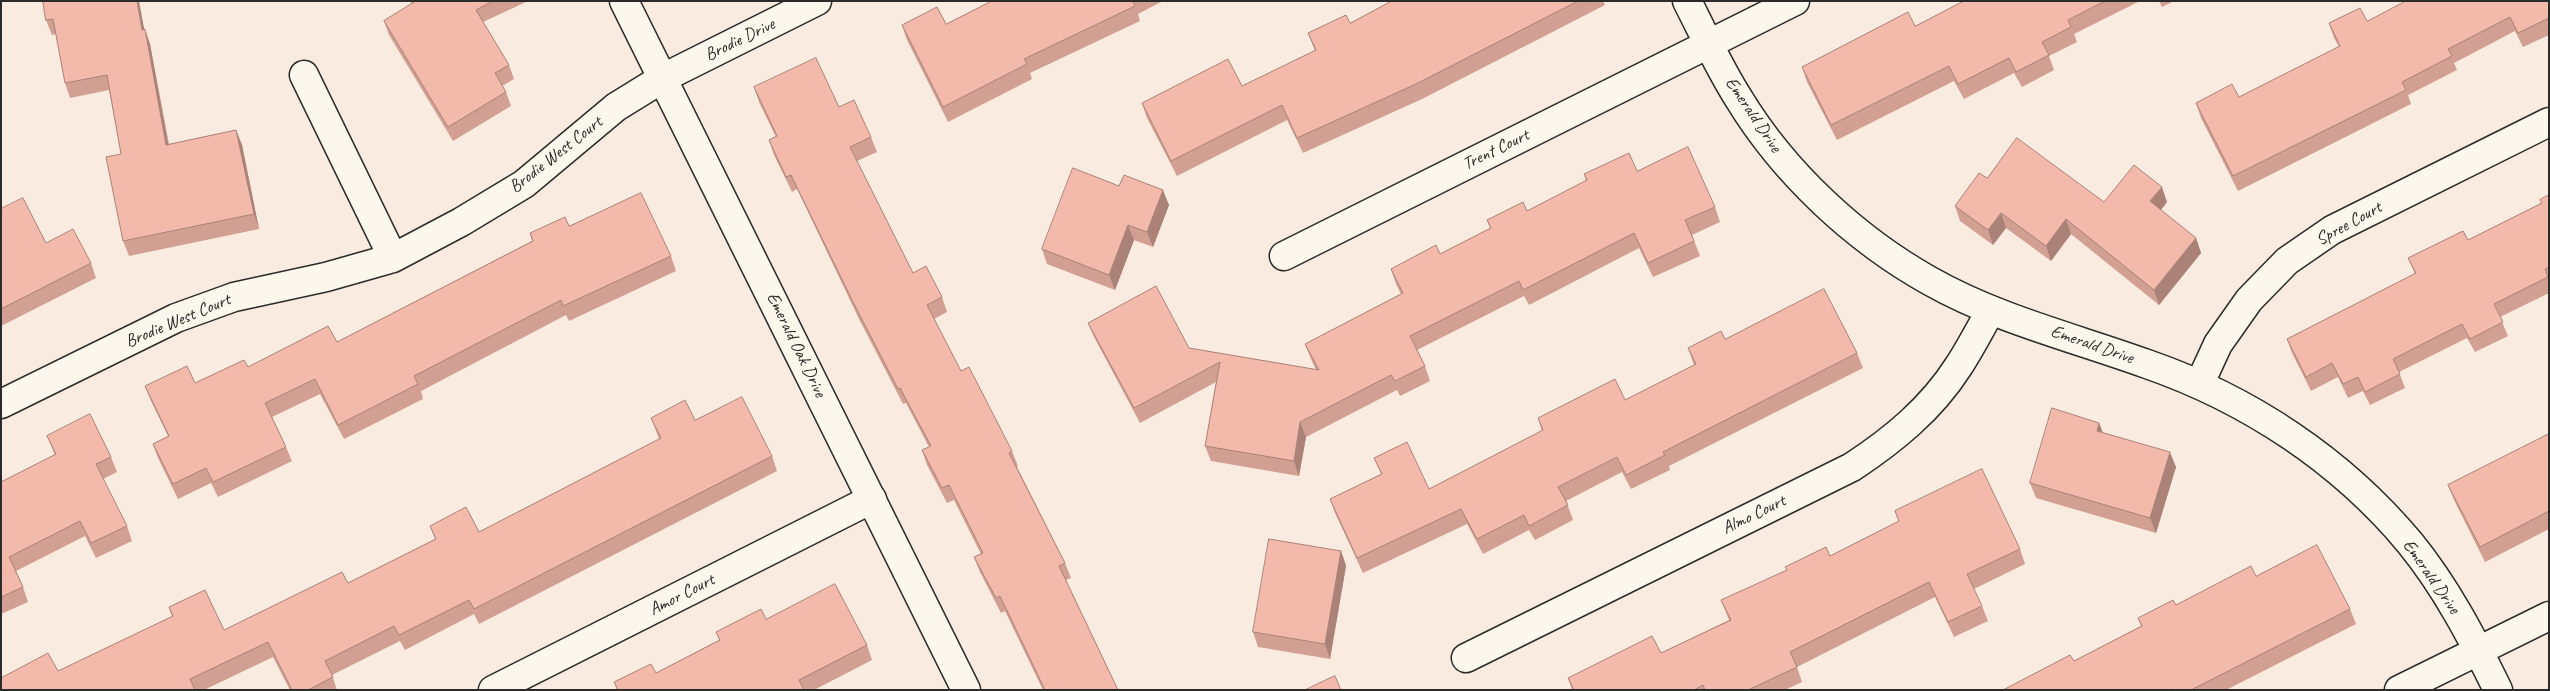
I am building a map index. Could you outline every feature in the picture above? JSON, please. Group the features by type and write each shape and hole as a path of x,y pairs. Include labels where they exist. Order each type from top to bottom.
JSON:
{"street":[{"name":"Emerald Oak Drive","path":"624,1 966,690"},
{"name":"Brodie Drive","path":"663,78 817,1"},
{"name":"Emerald Drive","path":"1687,1 1739,100 1772,146 1817,196 1875,245 1930,281 1990,310 2200,384 2268,421 2317,454 2362,492 2410,543 2455,608 2479,650 2498,690"},
{"name":"Trent Court","path":"1284,256 1795,1"},
{"path":"304,75 393,258"},
{"name":"Brodie West Court","path":"1,404 176,318 234,297 326,277 393,258 461,222 524,184 616,107 663,78"},
{"name":"Spree Court","path":"2200,384 2218,344 2249,300 2287,261 2332,230 2549,122"},
{"name":"Almo Court","path":"1466,658 1852,467 1889,442 1922,413 1958,368 1990,310"},
{"name":"Amor Court","path":"493,690 872,499"},
{"path":"2400,690 2549,616"}],"building":[{"path":"43,1 137,1 142,30 145,29 166,145 236,130 254,214 123,241 106,157 121,154 107,75 65,83 53,19 46,20"},
{"path":"416,1 493,1 476,10 509,65 495,73 506,92 448,127 384,21"},
{"path":"992,1 1133,1 1135,6 1024,59 1027,64 943,107 902,25 937,7 946,24"},
{"path":"1392,1 1578,1 1416,84 1297,138 1282,105 1171,161 1142,103 1228,59 1242,86 1316,50 1308,33 1346,15 1350,23"},
{"path":"1964,1 2105,1 2068,20 2071,27 2042,42 2049,55 2016,72 2009,58 1958,84 1949,66 1831,125 1802,67 1908,12 1915,26"},
{"path":"2406,1 2549,1 2549,18 2518,33 2510,17 2448,49 2452,56 2402,82 2406,90 2233,176 2196,103 2232,84 2239,97 2340,46 2329,23 2360,8 2367,21"},
{"path":"816,58 839,107 854,100 871,137 850,147 913,273 926,266 942,297 927,305 961,371 969,367 1012,451 1009,453 1065,563 1059,566 1118,690 1045,690 1000,596 996,598 974,557 983,553 949,485 942,488 922,450 931,446 900,388 898,389 854,304 791,175 786,177 769,140 777,136 754,87"},
{"path":"2017,138 2104,202 2134,165 2162,187 2150,201 2196,238 2154,290 2066,219 2046,246 2001,213 1988,230 1955,206 1979,173 1987,178"},
{"path":"1688,147 1715,207 1685,220 1694,241 1648,263 1634,233 1523,290 1519,281 1410,336 1425,366 1395,381 1391,375 1300,422 1294,461 1205,446 1220,362 1134,408 1088,323 1156,286 1189,348 1319,370 1305,344 1403,293 1391,269 1436,245 1440,254 1491,228 1487,220 1523,202 1527,211 1587,180 1584,174 1629,153 1637,171"},
{"path":"1073,168 1119,186 1124,175 1163,190 1147,232 1128,225 1109,275 1042,249"},
{"path":"641,193 671,256 563,306 561,300 414,376 418,384 338,425 315,379 265,403 286,447 213,482 206,468 173,484 153,444 169,436 145,386 187,366 195,383 244,360 248,367 328,326 337,342 533,241 530,233 565,217 569,226"},
{"path":"2549,195 2549,267 2545,269 2548,277 2494,304 2503,322 2470,339 2462,324 2393,359 2400,374 2365,392 2358,377 2343,384 2332,363 2306,377 2287,339 2416,273 2408,258 2463,231 2468,240 2542,203 2540,200"},
{"path":"23,198 46,243 73,229 91,263 1,309 1,209"},
{"path":"1824,289 1857,353 1663,452 1665,455 1626,475 1617,457 1558,487 1568,505 1529,526 1524,515 1477,539 1461,509 1357,558 1330,499 1382,474 1374,458 1407,442 1429,489 1543,430 1538,418 1615,379 1625,400 1696,364 1688,348 1721,331 1725,339"},
{"path":"742,397 772,456 474,609 469,600 399,635 394,626 325,661 333,677 308,690 292,690 268,642 190,679 195,690 1,690 1,678 48,653 58,671 173,616 169,607 205,590 224,630 342,572 348,583 436,539 430,526 466,507 479,532 661,438 651,418 685,400 695,420"},
{"path":"2052,408 2099,423 2097,431 2170,452 2150,518 2030,483"},
{"path":"90,414 111,457 96,464 127,526 91,543 80,521 9,557 23,587 1,597 1,482 56,454 47,436"},
{"path":"2549,434 2549,511 2480,547 2448,485"},
{"path":"1982,469 2020,549 1967,574 1982,606 1948,622 1929,582 1790,652 1797,667 1748,690 1705,690 1703,685 1694,690 1574,690 1568,678 1652,636 1661,653 1731,620 1721,600 1787,570 1785,567 1826,547 1830,556 1899,521 1895,511"},
{"path":"1269,539 1341,551 1325,644 1253,632"},
{"path":"2317,545 2350,609 2191,690 2003,690 2070,655 2074,661 2142,626 2138,618 2173,600 2176,605 2251,566 2256,576"},
{"path":"835,584 867,645 799,680 804,690 618,690 614,682 651,664 656,673 720,640 716,632 761,609 766,619"},
{"path":"1335,676 1341,690 1305,690"}]}
